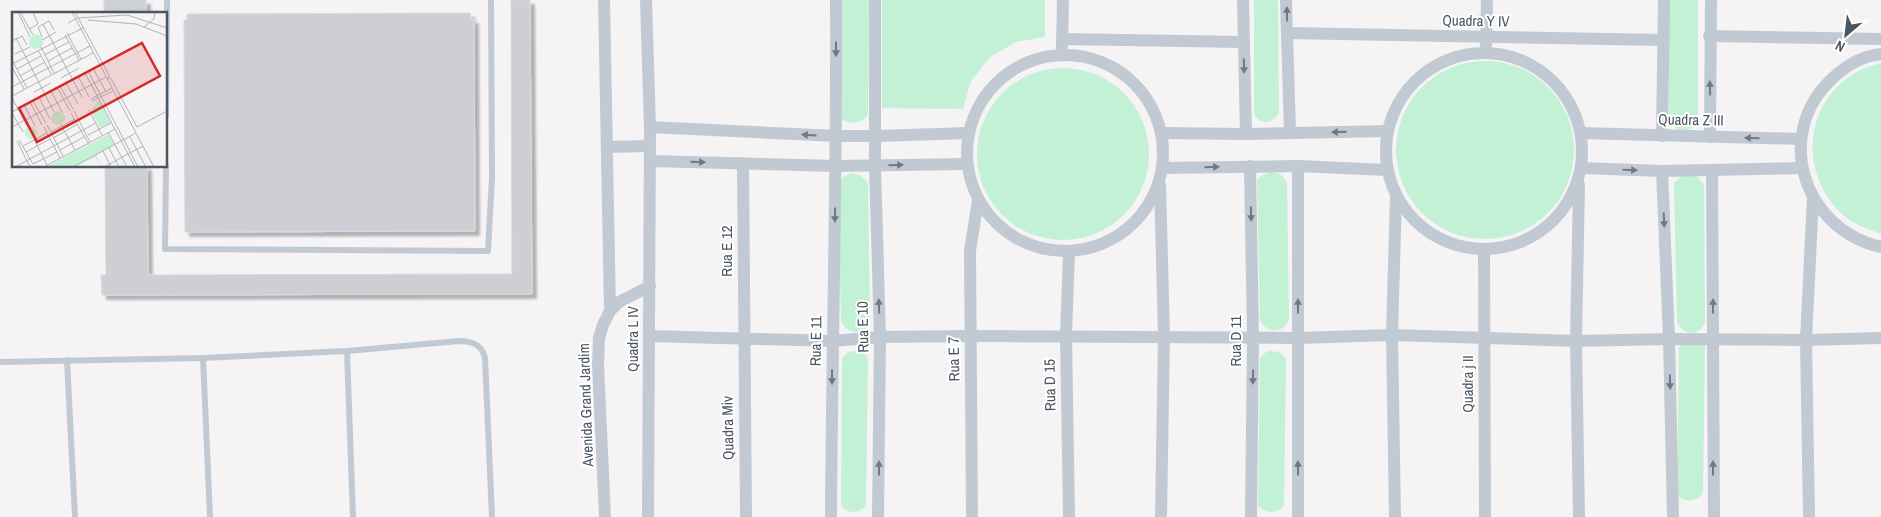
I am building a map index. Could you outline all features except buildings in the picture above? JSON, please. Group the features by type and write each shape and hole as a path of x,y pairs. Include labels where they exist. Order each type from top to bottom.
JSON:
{"street":[{"path":"604,0 610,311"},
{"name":"Quadra L IV","path":"646,0 650,128 648,517"},
{"name":"Rua E 11","path":"831,517 832,340 837,136 836,0"},
{"name":"Rua E 10","path":"875,0 875,166 880,337 878,517"},
{"path":"1062,0 1062,53"},
{"path":"1244,0 1243,42 1246,134"},
{"path":"1286,0 1290,132"},
{"path":"1485,53 1487,0"},
{"path":"1662,136 1664,0"},
{"path":"1710,137 1711,0"},
{"name":"Quadra Y IV","path":"1287,33 1664,40"},
{"path":"1710,36 1881,39"},
{"path":"1062,39 1243,42"},
{"path":"1062,53 1093,59 1112,67 1130,79 1152,107 1162,133 1164,150 1160,181 1147,209 1126,232 1099,246 1069,252 1033,247 1001,228 978,200 967,164 968,132 978,106 995,84 1017,67 1044,57 1062,53"},
{"path":"1579,517 1576,341 1580,174 1583,147 1575,112 1548,76 1529,64 1515,58 1485,53 1463,55 1441,62 1422,75 1406,91 1398,103 1388,131 1386,150 1388,170 1396,195 1412,218 1432,235 1457,246 1484,250 1515,245 1543,231 1565,209 1580,174"},
{"path":"1881,54 1872,55 1845,67 1824,86 1808,111 1801,139 1802,168 1813,197 1825,215 1841,229 1859,240 1881,247"},
{"path":"650,128 837,136 968,132"},
{"path":"1162,133 1246,134 1388,131"},
{"name":"Quadra Z III","path":"1581,133 1801,139"},
{"path":"606,147 650,146"},
{"path":"650,161 744,162 836,166 967,164"},
{"name":"Rua E 12","path":"743,340 744,162"},
{"name":"Rua D 11","path":"1250,166 1253,337 1251,517"},
{"path":"1163,168 1298,166 1388,170"},
{"path":"1298,166 1298,517"},
{"path":"1580,174 1802,168"},
{"path":"1712,170 1714,517"},
{"path":"1662,171 1669,339 1673,517"},
{"path":"1160,181 1164,336 1161,517"},
{"path":"1395,517 1392,335 1396,195"},
{"path":"1809,517 1806,340 1813,197"},
{"name":"Rua E 7","path":"972,517 970,251 978,200"},
{"name":"Quadra j II","path":"1484,250 1484,517"},
{"name":"Rua D 15","path":"1069,252 1066,335 1069,517"},
{"path":"610,311 619,302 650,286"},
{"name":"Avenida Grand Jardim","path":"605,517 598,365 599,338 610,311"},
{"path":"650,336 743,340 1066,335 1298,338 1392,335 1576,341 1881,338"},
{"name":"Quadra Miv","path":"743,340 746,517"}],"lane":[{"path":"166,168 165,249 488,251 492,178 491,0"},
{"path":"0,362 203,358 347,351 467,341 480,346 485,358 492,517"},
{"path":"347,351 353,517"},
{"path":"203,358 210,517"},
{"path":"67,360 75,517"}],"green space":[{"path":"839,0 869,0 868,115 861,121 853,123 838,116"},
{"path":"882,0 1045,0 1045,37 1016,42 990,57 971,81 963,109 882,108"},
{"path":"1254,0 1278,0 1279,113 1273,120 1266,122 1259,120 1254,114"},
{"path":"1669,0 1698,0 1698,120 1688,130 1675,127 1669,120"},
{"path":"1485,61 1519,68 1534,76 1548,87 1559,101 1567,116 1574,150 1567,184 1559,199 1548,213 1534,224 1519,232 1485,239 1451,232 1436,224 1422,213 1411,199 1403,184 1396,150 1403,116 1411,101 1422,87 1436,76 1451,68"},
{"path":"1881,63 1881,234 1852,222 1838,210 1824,190 1815,168 1813,145 1816,123 1825,103 1839,86 1857,72"},
{"path":"1055,68 1071,68 1096,74 1104,78 1118,87 1130,99 1143,121 1149,154 1143,187 1130,209 1118,221 1096,234 1071,240 1055,240 1030,234 1022,230 1008,221 996,209 983,187 977,162 977,146 983,121 987,113 996,99 1008,87 1030,74"},
{"path":"1270,172 1280,174 1287,182 1289,320 1279,330 1266,328 1260,320 1257,180"},
{"path":"851,173 861,176 868,183 870,321 864,329 856,332 847,329 841,321 838,181"},
{"path":"1692,175 1704,184 1705,322 1699,330 1691,333 1683,330 1677,322 1674,183 1682,176"},
{"path":"1682,343 1702,343 1705,346 1703,494 1697,499 1690,500 1677,495 1679,347"},
{"path":"857,351 865,354 868,358 866,506 854,512 841,506 842,358 848,352"},
{"path":"1270,351 1279,352 1286,358 1284,506 1271,512 1258,506 1260,358"}]}
